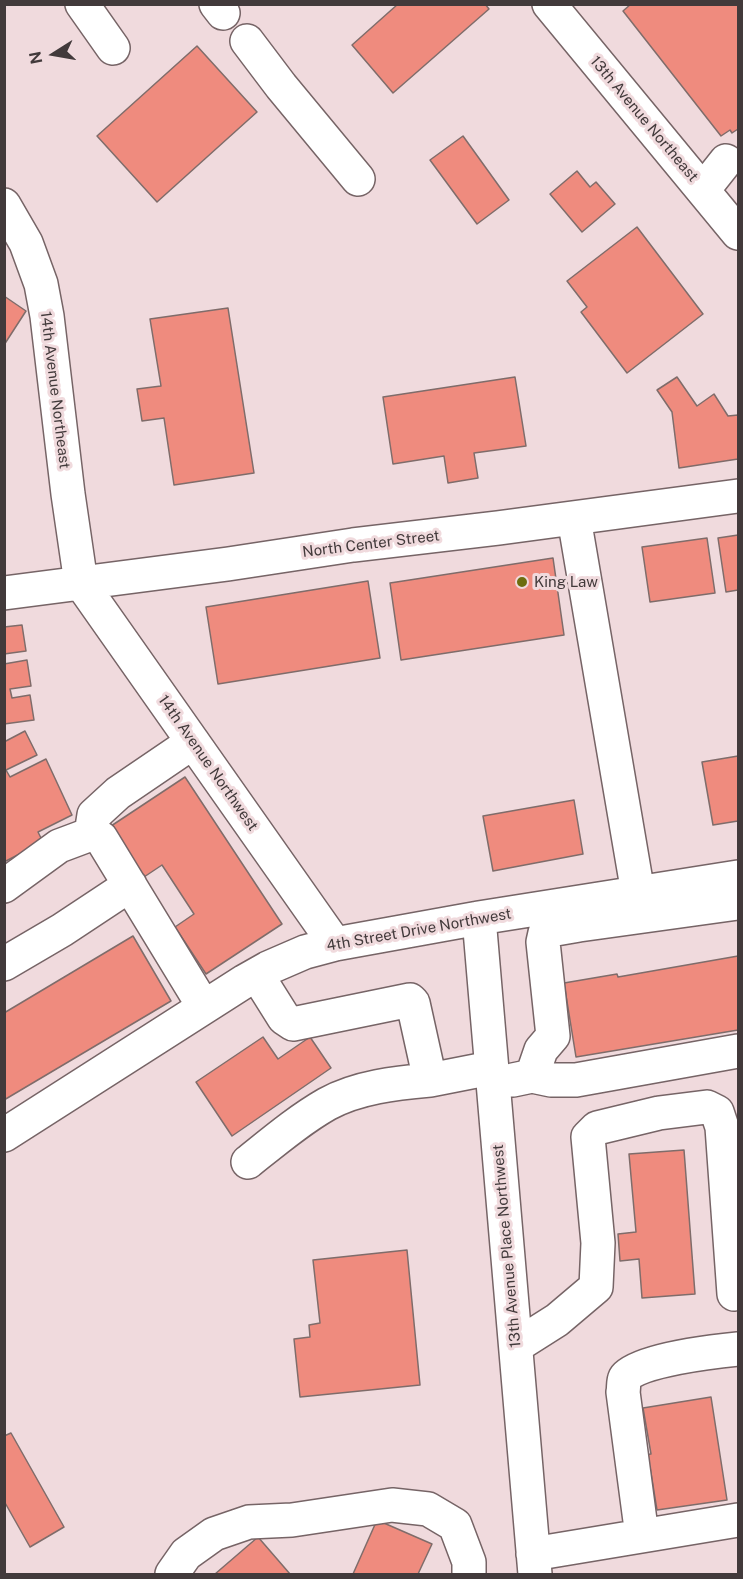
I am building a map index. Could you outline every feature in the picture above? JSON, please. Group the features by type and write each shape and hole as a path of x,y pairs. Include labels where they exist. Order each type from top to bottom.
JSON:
{"street":[{"path":"82,4 112,48"},
{"name":"13th Avenue Northeast","path":"549,4 738,233"},
{"path":"247,41 357,179"},
{"path":"703,190 726,161"},
{"name":"14th Avenue Northeast","path":"4,205 26,243 40,284 47,316 81,583"},
{"name":"North Center Street","path":"4,593 228,564 360,544 738,496"},
{"path":"574,518 638,893"},
{"name":"14th Avenue Northwest","path":"81,583 335,944"},
{"path":"91,834 94,815 118,793 193,742"},
{"path":"4,886 59,846 91,834 101,838 204,1007"},
{"name":"4th Street Drive Northwest","path":"4,1135 256,975 305,952 335,944 479,918 577,914 638,893 738,877"},
{"path":"4,964 62,930 130,885"},
{"path":"532,1076 541,1050 553,1036 543,942 545,933 577,914 738,903"},
{"name":"13th Avenue Place Northwest","path":"479,918 534,1564"},
{"path":"256,975 284,1018 293,1024 410,1000 413,1003 430,1080"},
{"path":"248,1162 328,1104 371,1089 398,1083 491,1076 532,1076 551,1080 576,1080 738,1051"},
{"path":"516,1346 557,1320 596,1287 598,1243 588,1137 597,1128 659,1113 707,1107 717,1112 722,1127 735,1294"},
{"path":"642,1536 623,1392 624,1379 631,1372 654,1363 708,1351 738,1349"},
{"path":"172,1575 186,1554 204,1540 214,1534 249,1522 292,1520 392,1505 428,1509 455,1526 469,1562 469,1575"},
{"path":"534,1564 642,1536 738,1520"}],"building":[{"path":"398,4 485,4 489,9 393,93 352,45"},
{"path":"631,4 738,4 738,129 732,133 730,130 721,136 623,11"},
{"path":"197,46 257,112 157,202 97,136"},
{"path":"463,136 509,200 477,224 430,160"},
{"path":"577,171 590,187 596,182 615,204 582,232 550,194"},
{"path":"637,227 703,314 627,373 581,312 587,307 567,281"},
{"path":"4,296 26,311 4,345"},
{"path":"228,308 254,473 174,485 164,418 142,421 137,389 161,386 150,319"},
{"path":"515,377 526,446 474,453 478,478 448,483 444,456 393,464 383,397"},
{"path":"677,377 697,406 714,394 728,416 738,415 738,459 679,468 672,412 657,390"},
{"path":"738,535 738,590 726,592 718,538"},
{"path":"707,538 715,593 650,602 642,547"},
{"path":"553,558 564,635 401,660 390,583"},
{"path":"368,581 380,658 218,684 206,607"},
{"path":"22,625 26,651 4,654 4,627"},
{"path":"27,660 31,686 10,689 12,698 30,695 34,720 4,724 4,664"},
{"path":"25,731 37,755 6,770 10,777 46,759 72,815 38,832 43,842 4,862 4,742"},
{"path":"738,756 738,821 713,825 702,762"},
{"path":"185,777 282,924 206,974 175,927 194,914 162,865 138,881 105,830"},
{"path":"574,800 583,854 493,871 483,816"},
{"path":"133,936 171,1001 4,1100 4,1013"},
{"path":"738,956 738,1030 576,1057 564,983 617,974 618,977"},
{"path":"263,1037 278,1059 310,1037 331,1068 232,1136 196,1082"},
{"path":"684,1150 695,1294 642,1298 639,1259 620,1261 618,1234 636,1232 629,1154"},
{"path":"407,1250 420,1385 300,1397 294,1339 310,1337 309,1325 320,1323 313,1260"},
{"path":"711,1397 727,1500 657,1510 650,1467 638,1469 636,1456 651,1454 643,1408"},
{"path":"11,1433 64,1527 30,1547 4,1501 4,1436"},
{"path":"377,1520 432,1544 418,1574 353,1574"},
{"path":"258,1537 290,1574 215,1574"}],"place":[{"name":"King Law","path":"522,582"}]}
